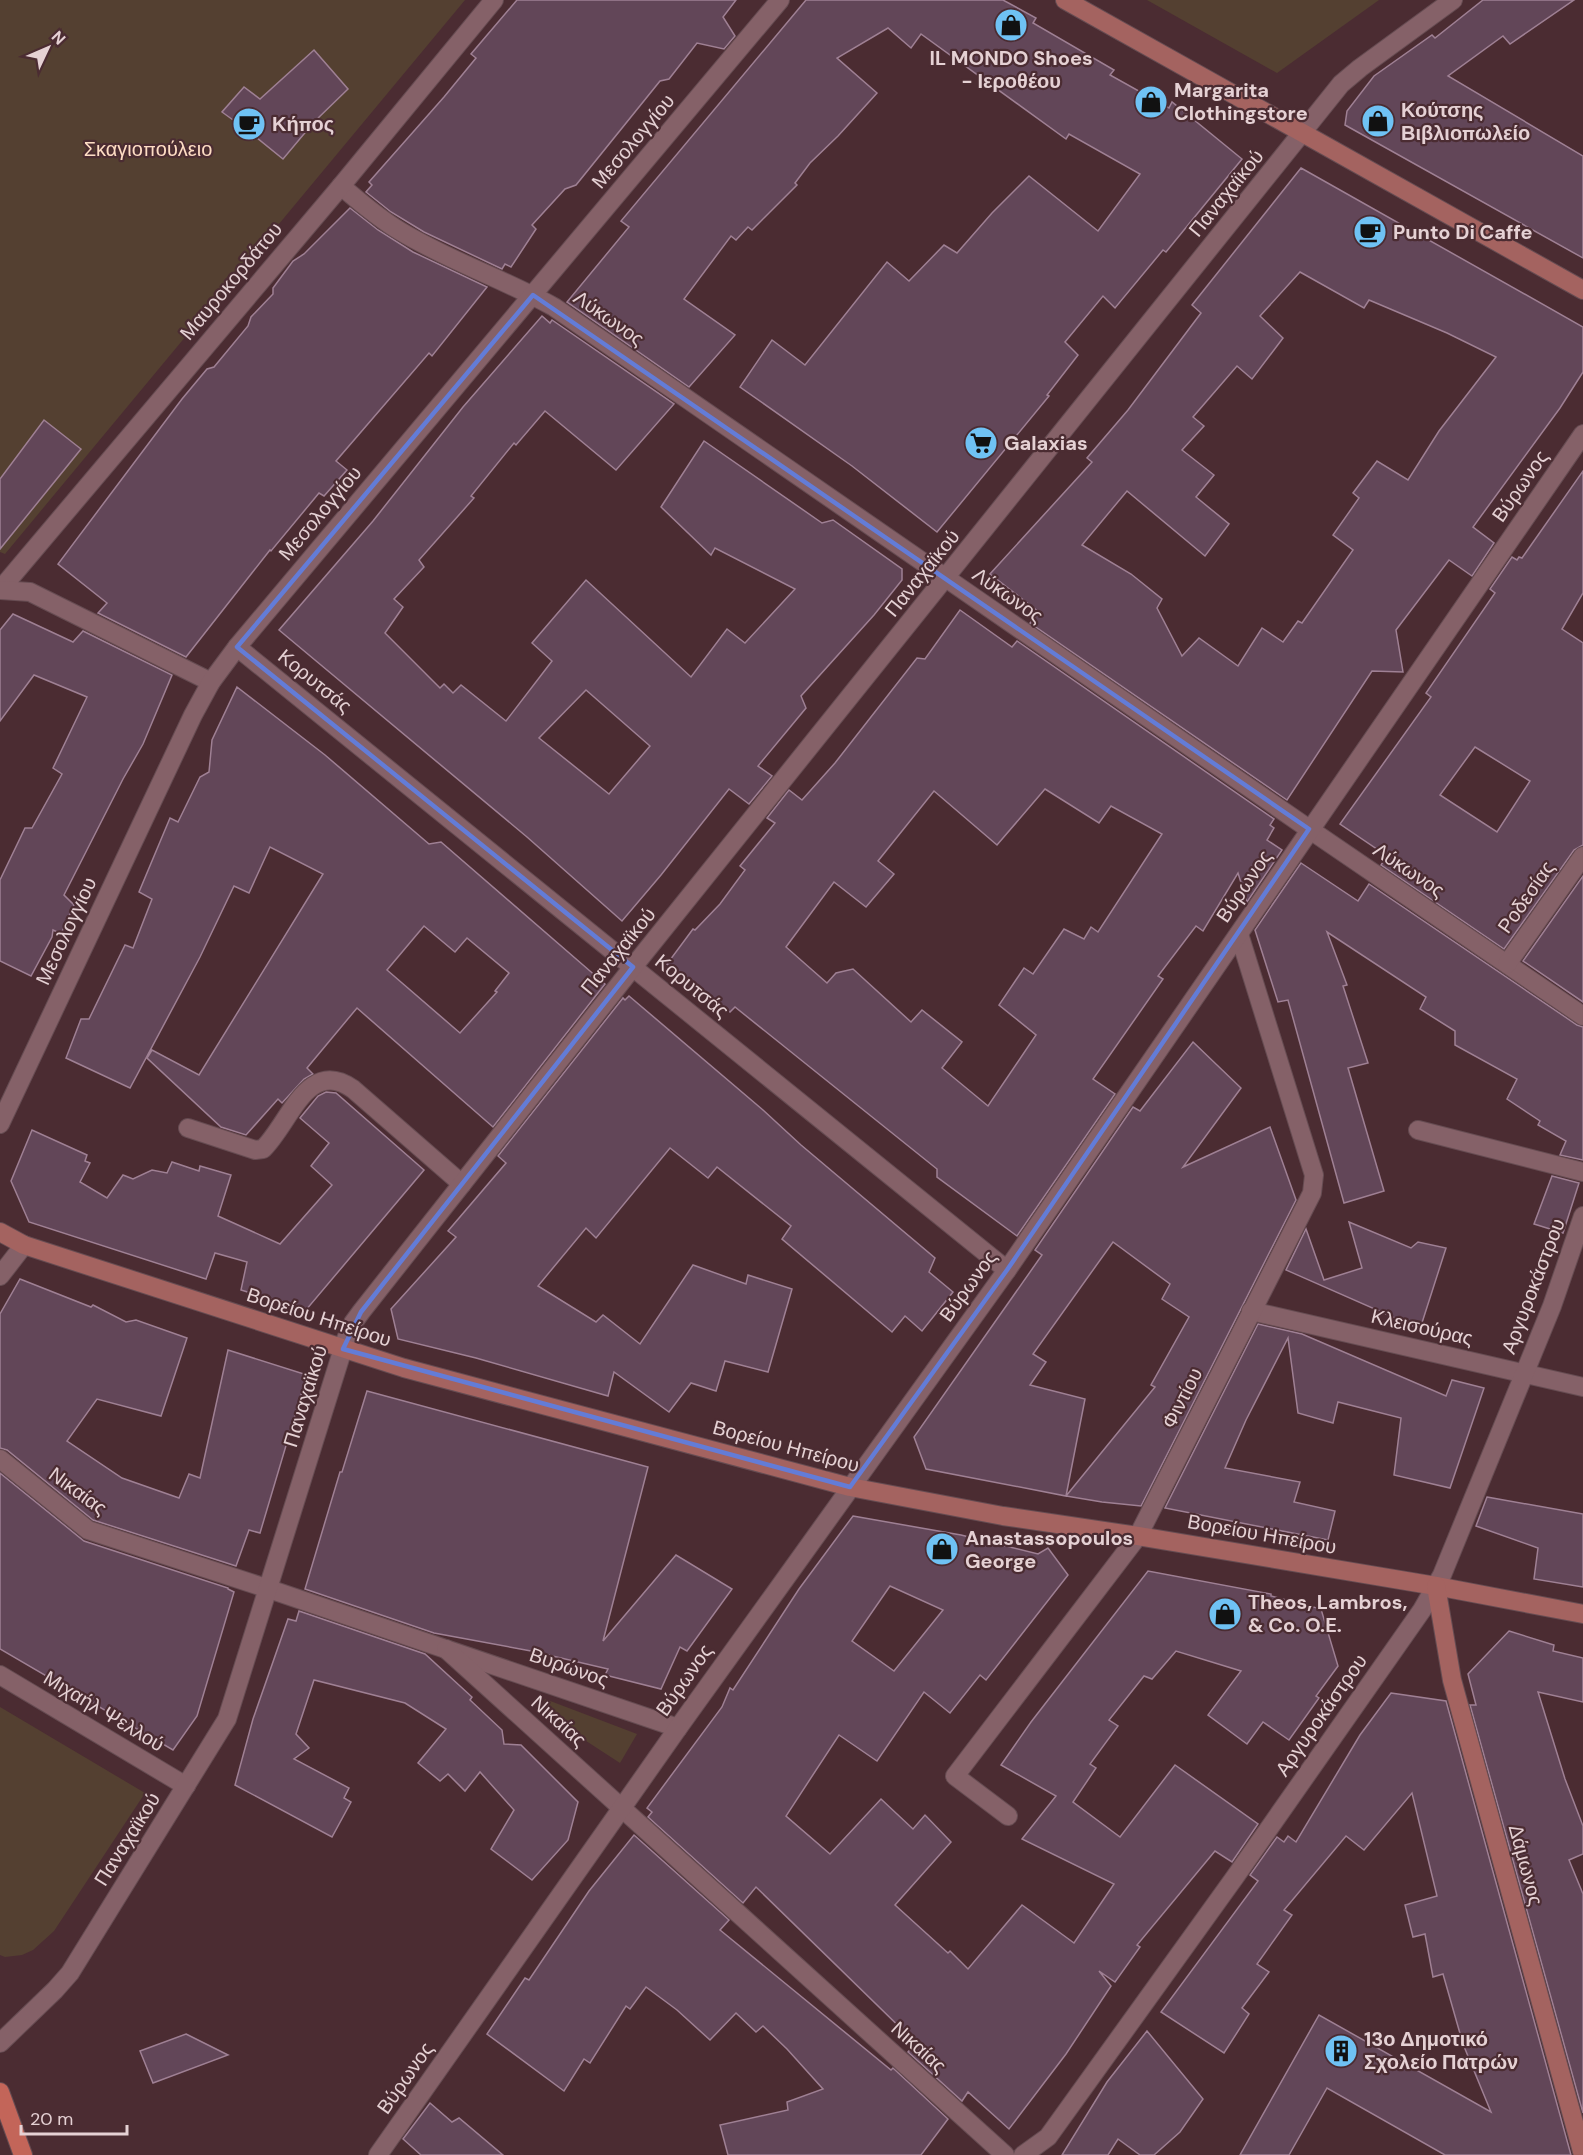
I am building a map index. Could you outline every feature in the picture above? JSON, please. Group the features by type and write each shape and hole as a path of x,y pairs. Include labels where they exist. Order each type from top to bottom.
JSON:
{"main road":[{"path":"1065,0 1583,290"},
{"name":"Βορείου Ηπείρου","path":"0,1232 24,1245 343,1349 481,1390 849,1487 1003,1516 1138,1536 1436,1586 1583,1614"},
{"name":"Δάμωνος","path":"1436,1586 1452,1680 1583,2155"},
{"path":"0,2092 23,2155"}],"street":[{"name":"Μαυροκορδάτου","path":"0,590 341,186 494,0"},
{"name":"Μεσολογγίου","path":"0,1124 193,715 211,682 237,647 780,0"},
{"name":"Παναχαϊκού","path":"0,2043 56,1990 70,1972 227,1719 353,1323 633,968 1341,84 1453,0"},
{"name":"Λύκωνος","path":"341,186 372,213 402,232 462,264 533,295 554,308 1583,1016"},
{"name":"Βύρωνος","path":"384,2153 678,1728 1007,1270 1583,434"},
{"path":"0,590 30,592 211,682"},
{"name":"Κορυτσάς","path":"237,647 1007,1270"},
{"name":"Ροδεσίας","path":"1507,964 1583,856"},
{"name":"Φιντίου","path":"1008,1816 955,1776 1138,1536 1312,1193 1314,1175 1239,934"},
{"path":"188,1128 255,1150 263,1149 311,1087 323,1080 336,1080 346,1084 364,1098 462,1184"},
{"path":"1418,1130 1583,1172"},
{"name":"Αργυροκάστρου","path":"1023,2155 1048,2137 1397,1646 1436,1586 1552,1306 1583,1216"},
{"path":"0,1275 24,1245"},
{"name":"Κλεισούρας","path":"1251,1311 1583,1387"},
{"name":"Νικαίας","path":"0,1459 88,1530 446,1649 1005,2155"},
{"name":"Βυρώνος","path":"446,1649 678,1728"},
{"name":"Μιχαήλ Ψελλού","path":"0,1676 186,1786"}],"highlighted area":[{"path":"533,295 1309,829 1007,1270 850,1487 343,1349 361,1312 633,967 237,647"}],"green space":[{"name":"Σκαγιοπούλειο","path":"0,0 465,0 5,554 0,552"},
{"path":"1147,0 1379,0 1277,73"},
{"path":"545,1699 637,1734 620,1763 540,1711"},
{"path":"0,1707 145,1793 54,1931 33,1950 22,1955 5,1957 0,1955"}],"building":[{"path":"517,0 736,0 723,17 735,36 724,49 697,43 669,79 660,81 576,185 565,189 532,225 536,229 511,267 505,264 502,269 424,232 391,212 366,192 372,185 369,182 476,58 471,54"},
{"path":"806,0 1003,0 1036,18 1033,23 1114,70 1110,75 1169,108 1172,102 1242,159 1166,252 1163,250 1115,308 1103,296 1065,342 1078,355 1047,395 1049,396 937,532 852,466 740,387 772,340 805,365 887,262 909,281 944,245 957,253 1029,176 1098,231 1140,174 1069,134 1066,139 921,34 911,48 888,28 837,58 877,93 810,163 795,183 797,185 752,230 748,227 736,240 731,236 684,299 735,335 689,387 567,302 629,227 621,221"},
{"path":"1483,0 1574,0 1510,44 1503,36 1448,76 1583,156 1583,258 1345,125 1347,111 1374,76 1432,35 1435,38"},
{"path":"314,50 348,89 314,122 283,159 222,112 244,87 260,99"},
{"path":"1301,168 1583,327 1583,372 1560,408 1473,527 1494,543 1472,576 1449,560 1396,630 1403,672 1372,671 1287,800 1030,623 1039,612 990,574 1092,462 1087,458 1128,410 1201,313 1192,305","holes":["1300,272 1364,308 1369,300 1447,333 1496,357 1439,431 1408,480 1377,461 1353,493 1359,498 1333,535 1353,550 1302,623 1298,621 1283,642 1262,628 1238,666 1199,638 1182,656 1157,608 1162,599 1131,574 1082,545 1127,491 1205,556 1229,524 1196,497 1214,475 1182,450 1204,426 1193,417 1237,366 1252,379 1283,338 1260,316"]},
{"path":"350,208 378,230 413,252 487,287 432,356 429,353 336,461 347,470 324,496 319,493 270,550 186,657 98,613 107,603 58,564 182,399 207,369 214,367 248,326 251,317 273,294 273,288 293,261 304,254"},
{"path":"542,316 550,323 552,320 674,404 616,470 545,411 516,445 514,443 471,496 474,498 419,560 424,567 394,599 403,607 385,633 440,688 444,684 453,693 461,685 506,721 552,661 532,643 586,580 691,677 727,629 745,643 795,589 715,548 711,555 661,507 704,441 822,523 833,520 902,569 902,580 874,615 801,696 806,708 758,766 772,776 749,804 729,789 622,921 527,837 279,630 373,521 463,407","holes":["586,690 650,746 609,794 539,738"]},
{"path":"44,420 81,449 0,549 0,479"},
{"path":"1583,471 1583,593 1562,629 1583,643 1583,845 1574,850 1504,949 1381,865 1387,856 1340,824 1431,697 1426,693 1495,593 1490,589 1512,557 1517,560 1519,557 1522,558","holes":["1475,747 1530,781 1497,832 1440,795"]},
{"path":"960,610 1012,647 1017,641 1274,819 1270,825 1274,828 1267,840 1282,850 1247,902 1238,873 1203,931 1196,926 1158,976 1163,979 1093,1079 1115,1094 1017,1236 937,1177 937,1169 735,1007 730,1012 667,964 693,929 695,930 720,904 745,870 740,866 775,823 767,818 789,790 802,800 835,763 917,658 925,659","holes":["1045,789 1099,823 1111,806 1162,834 1098,932 1091,927 1084,939 1064,929 1033,974 1024,968 999,1005 1036,1035 988,1106 942,1068 962,1042 922,1010 911,1022 853,969 836,973 827,983 786,947 834,882 866,907 894,874 878,861 934,791 997,845"]},
{"path":"13,614 73,642 83,631 172,675 143,744 64,895 74,905 61,934 53,930 52,937 31,976 0,961 0,880 25,828 32,828 62,774 53,768 87,697 34,675 0,721 0,630"},
{"path":"237,687 325,755 429,844 441,842 605,984 493,1127 357,1008 307,1068 313,1074 304,1079 282,1103 278,1099 246,1135 221,1127 147,1058 152,1050 199,1075 323,874 270,847 249,893 234,886 200,957 130,1088 66,1058 81,1019 89,1019 125,945 133,948 152,899 139,892 170,818 178,822 200,777 209,772 212,740","holes":["424,926 455,952 467,938 509,973 495,991 497,992 460,1033 387,970"]},
{"path":"1301,863 1358,901 1369,884 1583,1027 1583,1160 1560,1155 1566,1141 1538,1125 1540,1121 1507,1099 1517,1079 1455,1045 1455,1031 1420,1009 1426,997 1327,932 1347,985 1343,986 1368,1063 1348,1068 1384,1191 1344,1203 1288,1000 1278,1002 1255,930"},
{"path":"1583,876 1583,1002 1523,961"},
{"path":"629,996 935,1258 929,1272 953,1292 922,1331 905,1316 892,1332 782,1239 791,1226 717,1167 708,1178 670,1148 596,1238 586,1228 538,1286 596,1322 603,1315 640,1344 693,1265 746,1284 748,1275 792,1289 768,1372 725,1361 716,1391 691,1383 669,1412 614,1372 608,1396 476,1358 398,1339 391,1309 456,1237 448,1231 506,1163 498,1156 623,998 625,1000"},
{"path":"1193,1042 1241,1088 1183,1167 1270,1127 1296,1200 1141,1506 1066,1496 926,1469 914,1437 1042,1255 1035,1250 1133,1107 1140,1111","holes":["1113,1242 1170,1284 1162,1299 1189,1317 1151,1385 1155,1387 1066,1496 1085,1399 1030,1385 1046,1362 1033,1354"]},
{"path":"326,1092 336,1093 424,1170 306,1310 241,1290 247,1262 215,1253 206,1279 29,1222 11,1181 32,1130 87,1155 85,1161 90,1163 80,1182 107,1198 123,1175 133,1179 152,1170 167,1173 172,1162 199,1171 200,1166 231,1175 218,1216 280,1244 332,1185 311,1166 329,1143 300,1118 318,1096"},
{"path":"1552,1176 1579,1183 1563,1233 1534,1224"},
{"path":"1349,1222 1411,1248 1418,1242 1446,1248 1420,1329 1286,1270 1306,1229 1324,1280 1362,1268"},
{"path":"20,1279 91,1307 93,1305 126,1322 136,1320 187,1338 161,1416 97,1399 67,1441 122,1478 179,1498 189,1474 200,1478 228,1350 307,1375 260,1533 249,1530 236,1566 93,1520 7,1450 0,1448 0,1314"},
{"path":"1258,1324 1302,1334 1446,1396 1452,1380 1484,1388 1450,1488 1394,1475 1401,1418 1338,1402 1333,1423 1298,1413 1288,1338 1246,1420 1225,1468 1300,1482 1294,1502 1335,1511 1328,1540 1165,1508"},
{"path":"367,1391 648,1467 603,1641 676,1555 732,1589 687,1651 680,1647 661,1689 605,1675 608,1669 531,1651 434,1633 305,1589"},
{"path":"0,1473 84,1541 228,1588 234,1592 197,1716 173,1750 0,1649"},
{"path":"1487,1497 1583,1514 1583,1587 1534,1579 1538,1548 1476,1526"},
{"path":"853,1516 961,1535 1038,1554 1048,1548 1068,1575 986,1680 980,1675 950,1713 924,1692 877,1761 839,1735 786,1816 830,1854 881,1799 913,1829 925,1815 951,1842 895,1905 968,1969 1022,1905 1074,1943 1114,1884 1022,1839 1056,1796 1001,1765 1031,1722 1148,1571 1271,1594 1271,1596 1321,1609 1338,1666 1316,1696 1319,1698 1289,1740 1263,1722 1247,1744 1208,1715 1241,1671 1176,1651 1152,1679 1144,1676 1109,1720 1118,1726 1090,1764 1096,1768 1073,1802 1120,1837 1175,1765 1258,1824 1232,1862 1215,1851 1137,1945 1140,1947 1115,1982 1099,1971 1111,1986 1066,2054 1009,2129 968,2092 962,2101 908,2052 916,2043 756,1887 743,1903 648,1817 652,1812 647,1808 722,1707 730,1688 733,1690 799,1589","holes":["890,1586 943,1610 894,1671 852,1641"]},
{"path":"299,1611 425,1654 472,1697 470,1700 502,1730 504,1744 521,1745 578,1802 568,1840 532,1880 491,1849 514,1810 480,1772 465,1791 448,1774 440,1781 418,1763 446,1729 405,1703 314,1680 296,1734 309,1748 294,1759 349,1788 344,1798 351,1802 332,1837 235,1785 253,1719 288,1619 296,1621"},
{"path":"1509,1631 1554,1645 1553,1651 1583,1658 1583,1702 1538,1692 1565,1779 1583,1826 1583,1854 1569,1860 1583,1894 1583,2113 1470,1705 1476,1705 1468,1674"},
{"path":"1391,1693 1446,1701 1571,2155 1445,2155 1327,2088 1289,2155 1240,2155 1319,2015 1491,2112 1463,2044 1443,1974 1433,1977 1425,1934 1413,1937 1405,1905 1437,1896 1412,1793 1364,1850 1346,1836 1284,1910 1292,1915 1257,1964 1269,1972 1242,2008 1249,2014 1224,2053 1161,2012 1258,1881 1250,1875 1277,1837 1284,1842 1288,1836 1296,1842 1360,1735"},
{"path":"634,1835 729,1920 720,1930 891,2070 893,2068 948,2119 921,2155 728,2155 720,2125 788,2110 787,2102 823,2089 763,2026 756,2032 736,2013 710,2040 677,2010 646,1987 630,2009 626,2006 590,2063 584,2059 564,2091 487,2034 525,1978 529,1980 589,1891"},
{"path":"1147,2031 1203,2099 1180,2132 1154,2155 1140,2155 1118,2139 1108,2155 1062,2155 1107,2082"},
{"path":"186,2034 228,2055 153,2083 140,2051"},
{"path":"430,2103 452,2122 459,2118 503,2155 421,2155 403,2139"}],"place":[{"name":"IL MONDO Shoes - Ιεροθέου","path":"1011,25"},
{"name":"Margarita Clothingstore","path":"1151,102"},
{"name":"Κούτσης Βιβλιοπωλείο","path":"1378,121"},
{"name":"Κήπος","path":"249,124"},
{"name":"Punto Di Caffe","path":"1370,232"},
{"name":"Galaxias","path":"981,443"},
{"name":"Anastassopoulos George","path":"942,1549"},
{"name":"Theos, Lambros, & Co. O.E.","path":"1225,1614"},
{"name":"13ο Δημοτικό Σχολείο Πατρών","path":"1341,2051"}]}
